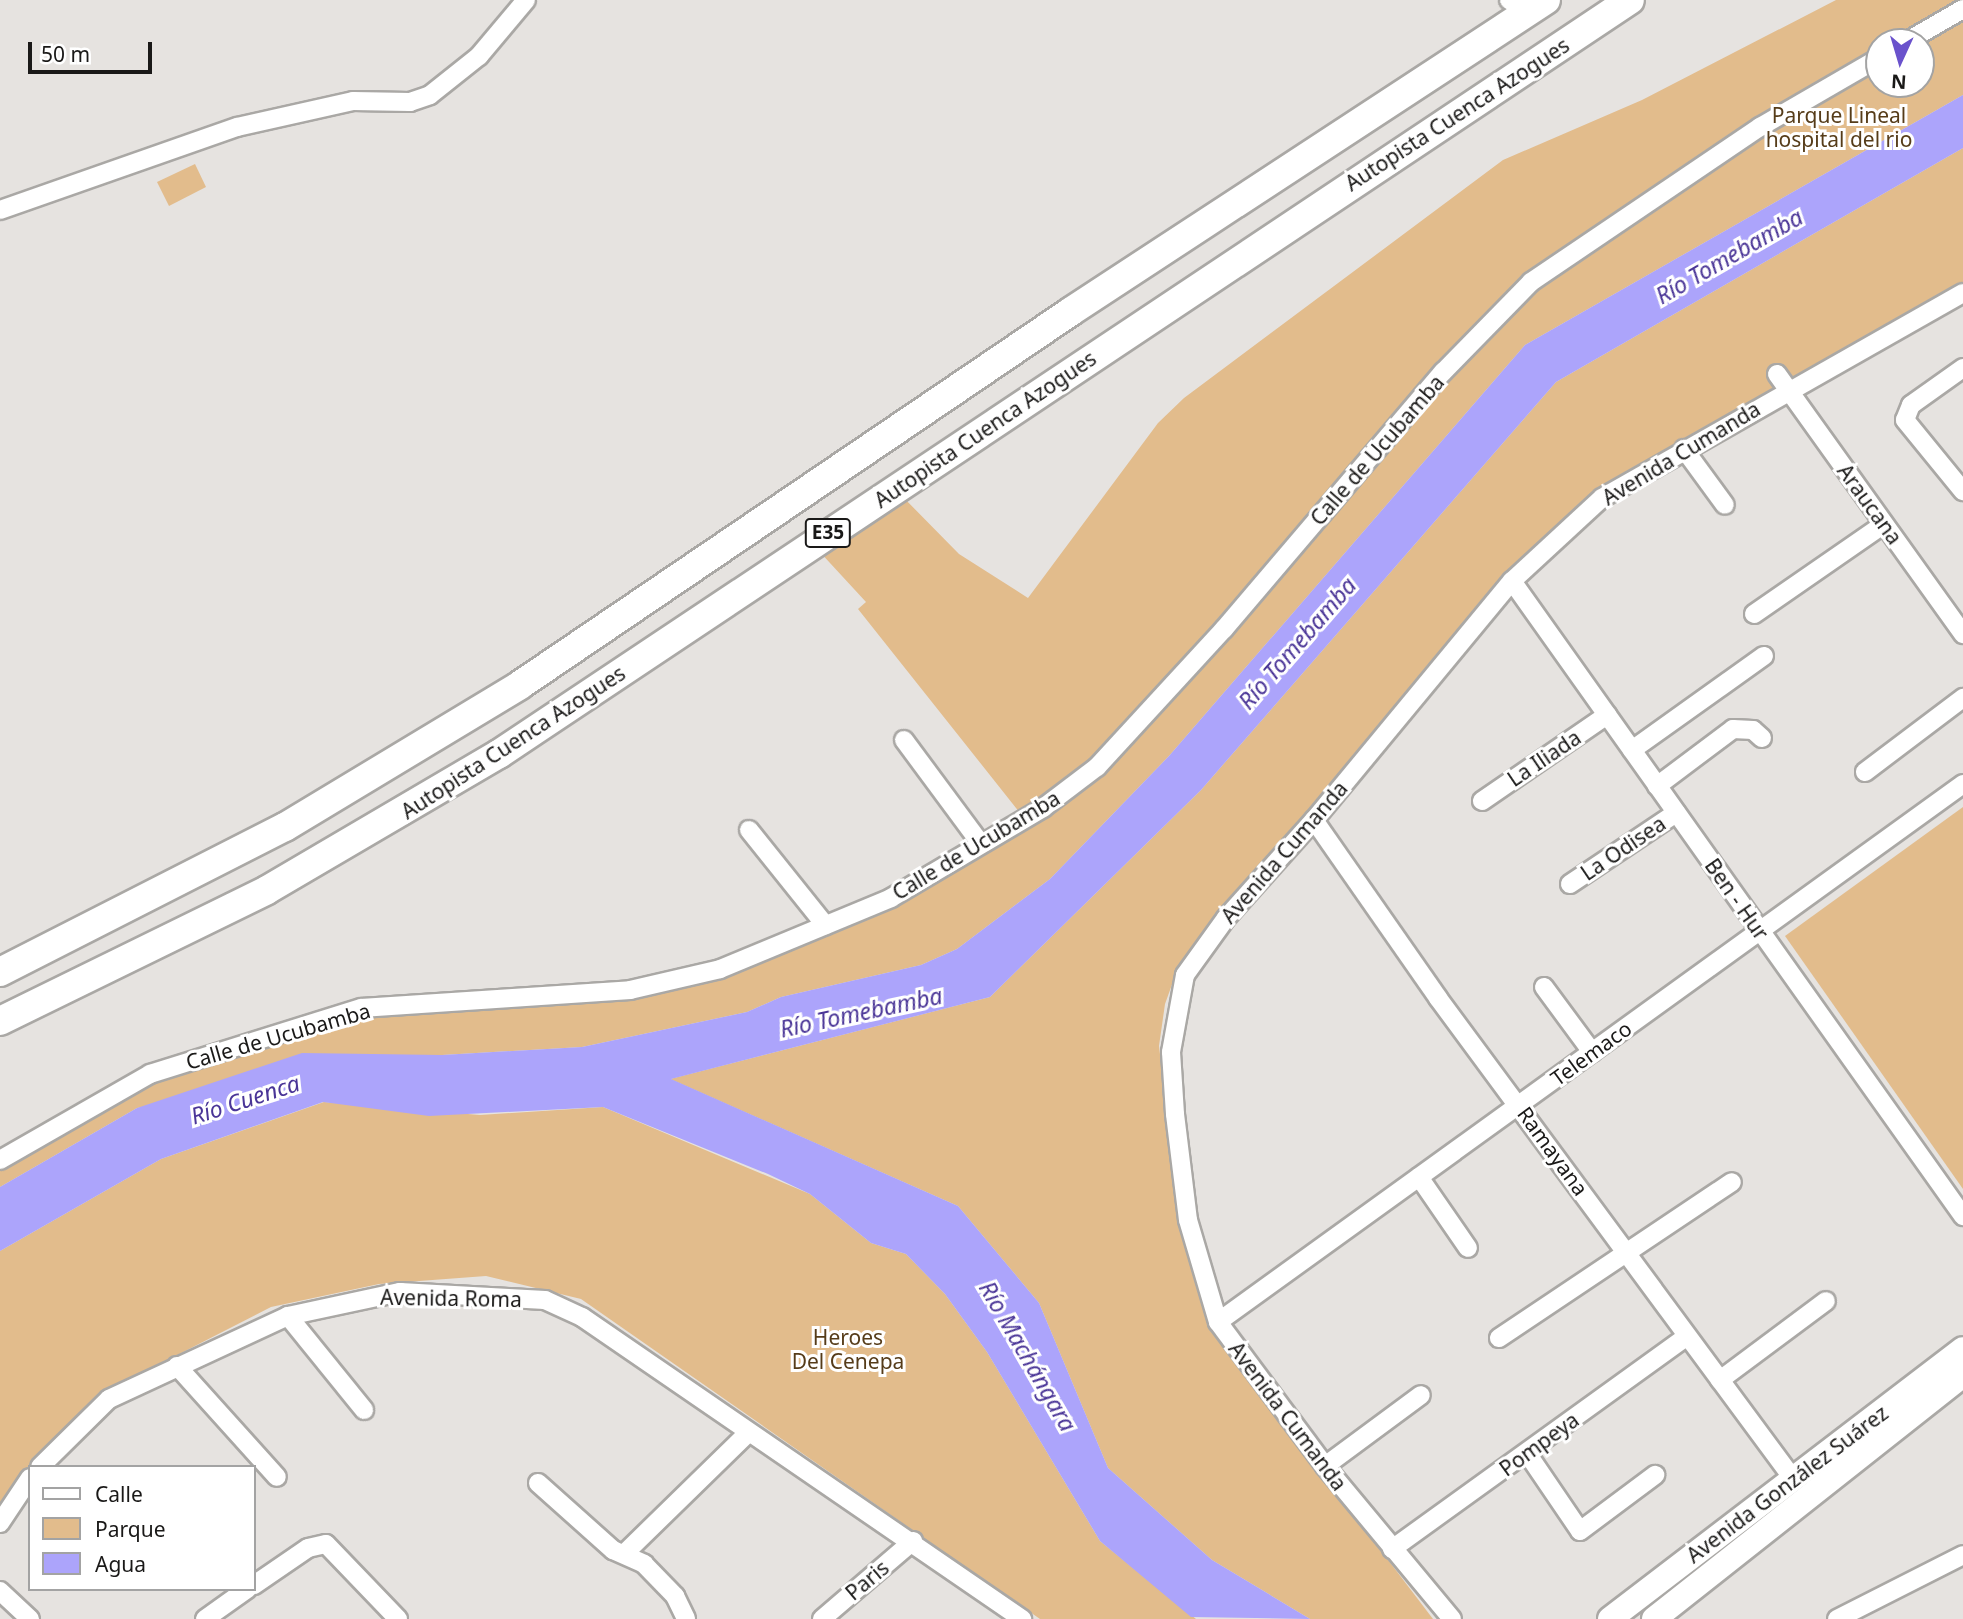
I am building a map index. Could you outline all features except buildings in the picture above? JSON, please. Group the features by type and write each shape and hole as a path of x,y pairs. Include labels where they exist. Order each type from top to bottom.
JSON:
{"highway":[{"name":"Autopista Cuenca Azogues","path":"0,1021 247,901 401,816 499,754 1630,0"},
{"name":"Autopista Cuenca Azogues","path":"0,972 285,827 509,692 1527,4"}],"main road":[{"name":"Avenida González Suárez","path":"1610,1619 1963,1349"},
{"name":"Avenida González Suárez","path":"1654,1619 1963,1375"}],"street":[{"path":"0,210 237,127 353,101 410,102 430,95 479,56 526,0"},
{"path":"1930,28 1963,9"},
{"name":"Calle de Ucubamba","path":"0,1160 150,1074 361,1008 630,990 720,969 891,898 1043,808 1097,767 1224,629 1443,372 1531,282 1760,127 1865,66"},
{"name":"Avenida Cumanda","path":"1452,1619 1325,1466 1218,1322 1188,1220 1171,1052 1175,1008 1185,975 1226,918 1314,820 1512,581 1602,498 1684,449 1963,293"},
{"path":"1963,368 1911,405 1905,420 1963,491"},
{"name":"Araucana","path":"1777,374 1963,634"},
{"path":"1684,449 1725,505"},
{"path":"1754,614 1884,524"},
{"name":"Ben - Hur","path":"1512,581 1963,1216"},
{"path":"1632,750 1764,656"},
{"path":"1865,772 1963,698"},
{"name":"La Iliada","path":"1482,801 1607,715"},
{"path":"1657,786 1733,729 1753,730 1762,738"},
{"path":"904,740 981,844"},
{"name":"Telemaco","path":"1218,1322 1963,784"},
{"name":"La Odisea","path":"1570,884 1676,813"},
{"name":"Ramayana","path":"1314,820 1438,998 1519,1104 1686,1337 1794,1480"},
{"path":"748,830 825,925"},
{"path":"1545,987 1592,1052"},
{"path":"1419,1177 1468,1248"},
{"path":"1499,1338 1625,1250 1732,1182"},
{"name":"Avenida Roma","path":"42,1465 109,1399 288,1316 400,1293 545,1300 582,1317 747,1434 913,1541 1023,1619"},
{"path":"1720,1380 1826,1301"},
{"path":"288,1316 364,1410"},
{"name":"Pompeya","path":"1392,1549 1686,1337"},
{"path":"177,1366 277,1476"},
{"path":"1325,1466 1421,1395"},
{"path":"625,1553 747,1434"},
{"path":"1527,1453 1580,1531 1655,1475"},
{"path":"0,1523 28,1481"},
{"path":"538,1483 612,1550 625,1553 644,1564 675,1596 686,1619"},
{"name":"Paris","path":"822,1619 913,1541"},
{"path":"256,1584 309,1548 326,1544 398,1619"},
{"path":"1837,1619 1963,1555"},
{"path":"0,1591 30,1619"},
{"path":"205,1619 244,1591"}],"green space":[{"name":"Parque Lineal hospital del rio","path":"1836,0 1963,0 1963,95 1525,345 1169,756 1050,879 957,949 921,965 781,997 747,1012 582,1047 442,1055 137,1108 0,1187 0,1160 150,1074 361,1008 539,998 720,969 891,898 1024,818 858,609 866,602 818,550 900,494 959,554 1028,598 1158,423 1184,398 1503,160 1642,100"},
{"path":"1963,148 1963,293 1602,498 1512,581 1233,895 1179,965 1165,1004 1159,1046 1180,1218 1203,1303 1223,1343 1433,1619 1310,1619 1212,1560 1108,1468 1039,1303 958,1206 670,1079 990,997 1201,790 1556,382"},
{"path":"195,164 206,187 169,206 157,182"},
{"path":"1963,807 1963,1189 1785,936"},
{"name":"Heroes Del Cenepa","path":"324,1102 480,1115 603,1107 810,1194 871,1243 906,1254 945,1294 987,1352 1100,1541 1196,1619 1040,1619 581,1299 486,1276 379,1284 271,1307 105,1392 32,1465 28,1465 28,1470 0,1512 0,1251 161,1159"}],"water":[{"path":"1963,95 1963,148 1556,382 1201,790 990,997 671,1079 958,1206 1039,1303 1108,1468 1212,1560 1310,1619 1191,1617 1100,1541 987,1352 945,1294 906,1254 871,1243 810,1194 768,1174 603,1107 429,1116 323,1102 161,1159 0,1251 0,1187 137,1108 302,1053 442,1055 582,1047 747,1012 781,997 921,965 957,949 1050,879 1169,756 1525,345"}],"water label":[{"name":"Río Tomebamba","path":"1729,256"},
{"name":"Río Tomebamba","path":"1297,643"},
{"name":"Río Tomebamba","path":"861,1012"},
{"name":"Río Cuenca","path":"245,1099"},
{"name":"Río Machángara","path":"1028,1356"}]}
